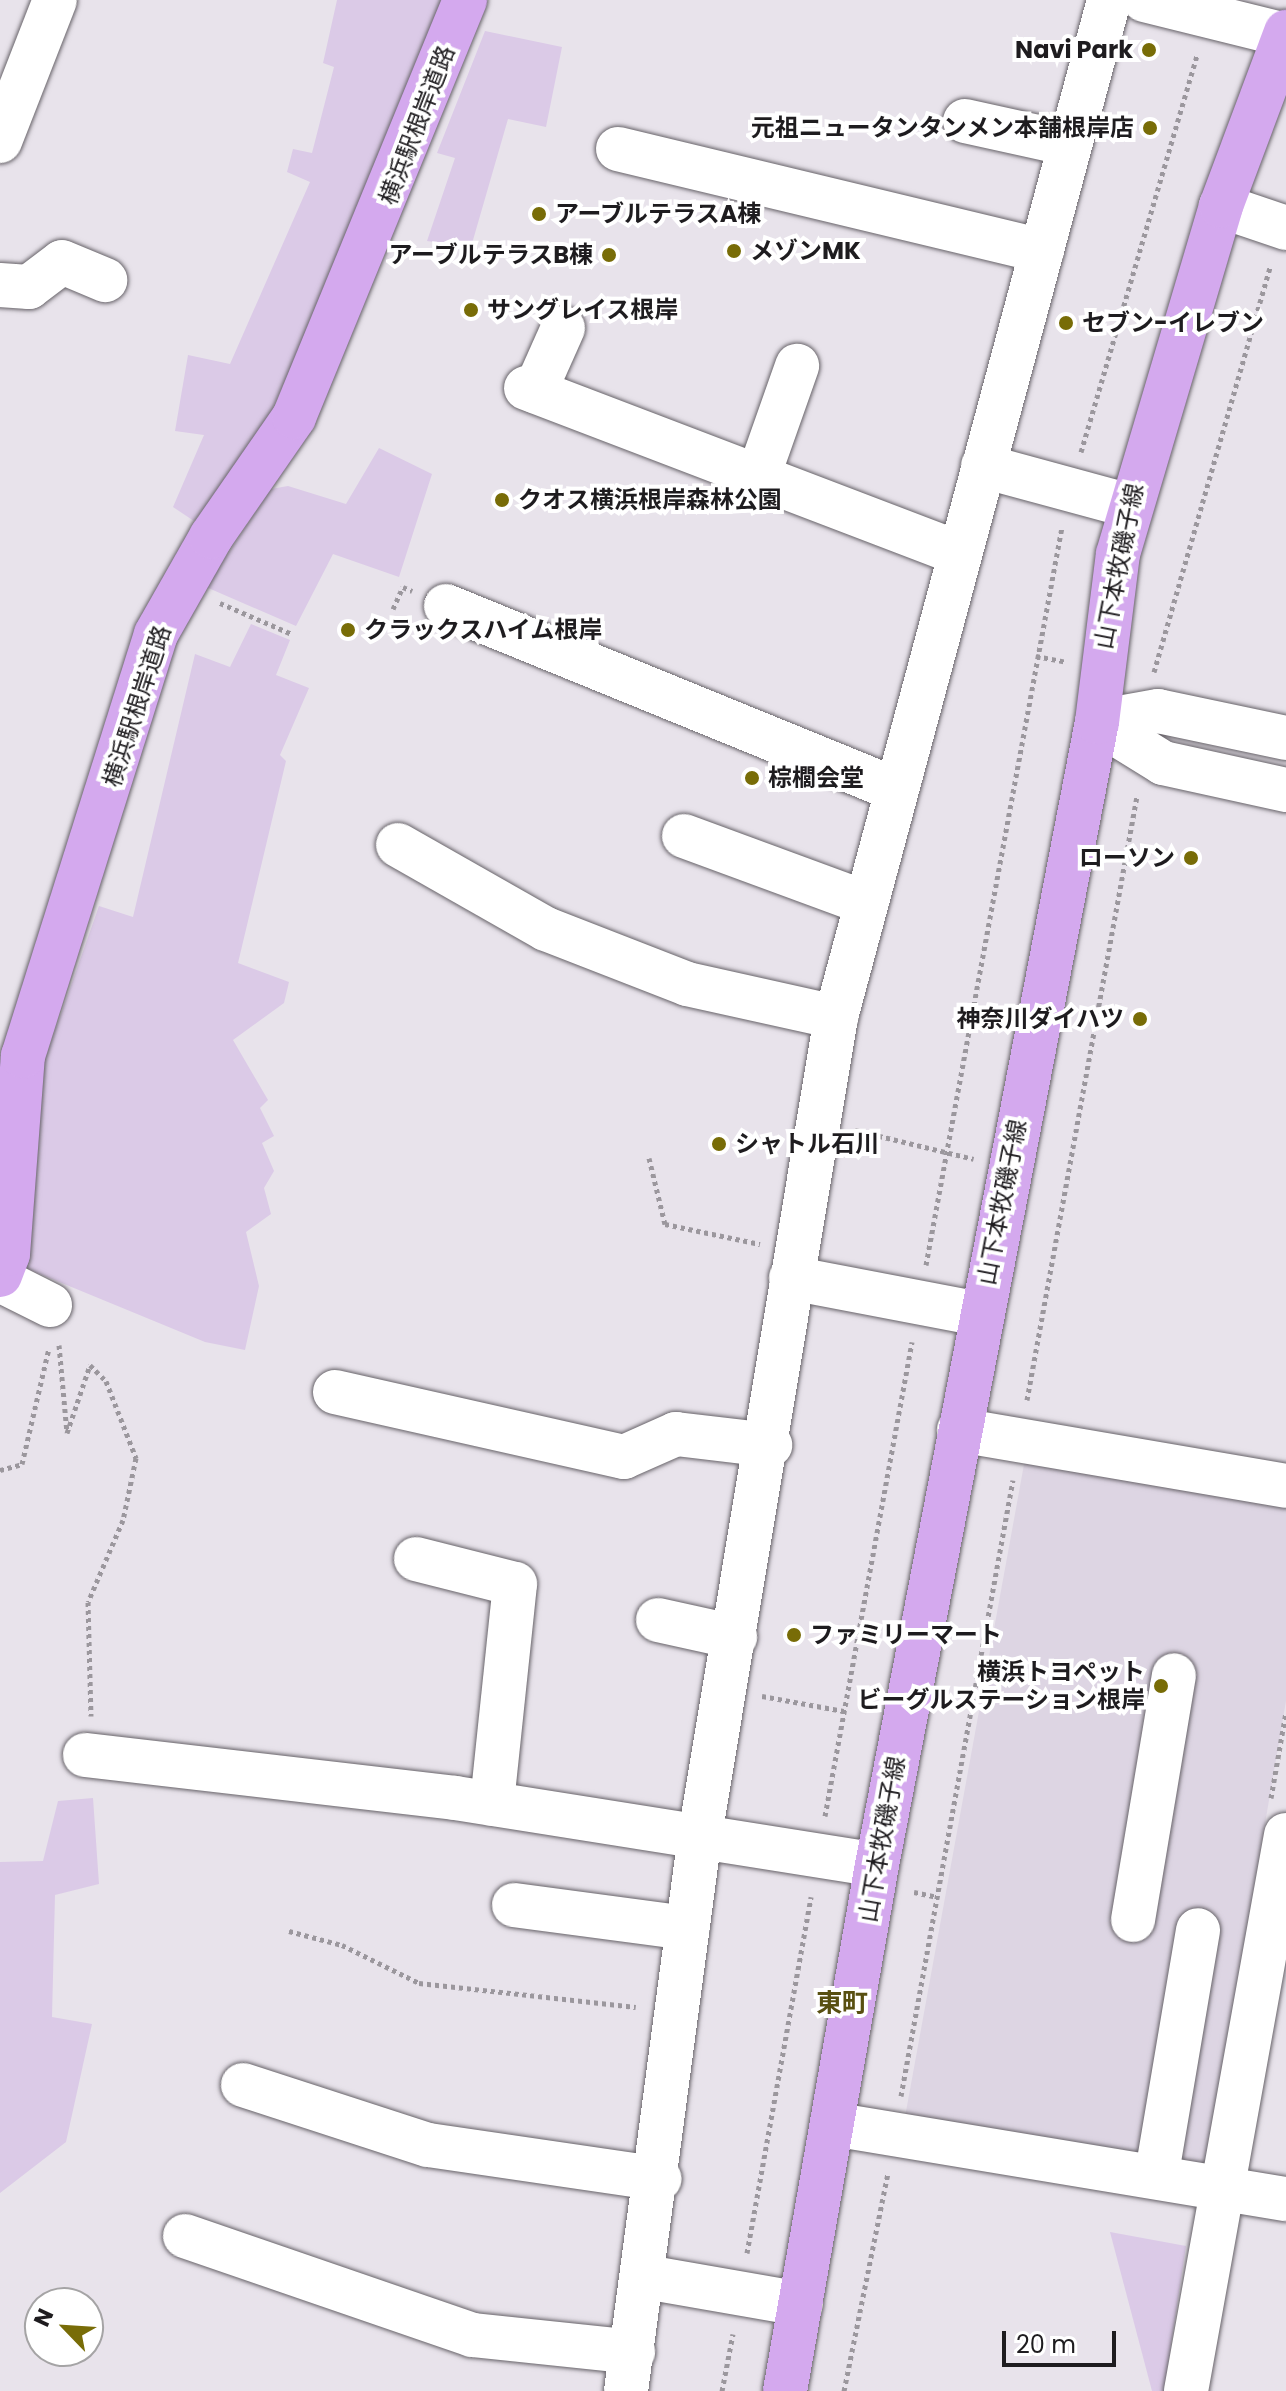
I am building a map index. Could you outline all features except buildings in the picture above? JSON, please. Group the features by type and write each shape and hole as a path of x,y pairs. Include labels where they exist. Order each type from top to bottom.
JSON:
{"main road":[{"name":"横浜駅根岸道路","path":"0,1278 8,1254 23,1056 156,634 211,537 294,417 465,0"},
{"name":"山下本牧磯子線","path":"785,2391 877,1865 980,1314 1097,722 1098,669 1130,506 1221,206 1285,34"}],"street":[{"path":"0,141 9,85 55,0"},
{"path":"185,2236 472,2335 630,2371 660,2179 677,2012 700,1835 770,1445 793,1265 836,1017 1109,0"},
{"path":"1144,0 1285,34"},
{"path":"965,121 1070,144"},
{"path":"618,149 1042,251"},
{"path":"1221,206 1284,227"},
{"path":"0,285 29,287 62,262 105,280"},
{"path":"563,328 530,389 959,553"},
{"path":"758,477 797,366"},
{"path":"983,466 1130,506"},
{"path":"427,598 896,790"},
{"path":"1097,722 1158,711 1286,738"},
{"path":"1097,722 1163,763 1286,790"},
{"path":"684,836 866,903"},
{"path":"398,845 546,929 644,967 836,1017"},
{"path":"793,1265 919,1302 980,1314"},
{"path":"0,1278 50,1305"},
{"path":"335,1392 624,1457 676,1434 770,1445"},
{"path":"959,1430 1286,1486"},
{"path":"416,1559 515,1584 492,1804"},
{"path":"658,1620 735,1637"},
{"path":"1133,1920 1174,1675"},
{"path":"85,1755 492,1804 877,1865"},
{"path":"1186,2391 1225,2188 1286,1835"},
{"path":"514,1905 687,1928"},
{"path":"1159,2161 1198,1930"},
{"path":"243,2085 428,2145 660,2179"},
{"path":"832,2124 1286,2199"},
{"path":"646,2277 801,2304"}],"path":[{"path":"722,2391 944,1152 1070,490 1199,49"},
{"path":"1157,682 1197,505 1284,227"},
{"path":"204,596 292,634"},
{"path":"393,609 427,598"},
{"path":"1025,1407 1134,810 1144,787"},
{"path":"820,1122 1009,1167"},
{"path":"649,1158 665,1224 793,1265"},
{"path":"0,1470 22,1464 44,1349 61,1345 67,1433 90,1365 106,1381 136,1458 123,1520 88,1602 95,1692 85,1755"},
{"path":"898,2112 1014,1473"},
{"path":"752,1695 844,1711"},
{"path":"289,1931 342,1945 419,1983 677,2012"},
{"path":"844,2391 891,2157"}],"shaded area":[{"path":"337,0 446,0 397,132 259,438 194,521 173,507 204,435 175,431 188,355 230,364 310,182 287,172 293,149 312,153 334,67 323,63"},
{"path":"485,31 562,47 546,127 508,119 471,247 427,241 455,158 437,153"},
{"path":"379,448 432,474 399,577 333,554 296,626 206,587 271,489 288,486 346,504"},
{"path":"251,624 290,640 276,675 309,688 280,755 286,761 238,963 289,982 284,1003 233,1040 268,1100 260,1108 274,1136 262,1143 274,1171 264,1188 271,1214 246,1232 259,1286 245,1350 205,1342 23,1267 36,1085 99,906 133,917 195,654 230,667"},
{"path":"1025,1459 1286,1502 1286,1701 1207,2162 1198,2168 905,2117"},
{"path":"93,1798 99,1884 55,1895 52,2017 92,2024 66,2142 0,2193 0,1862 43,1861 58,1801"},
{"path":"1110,2232 1186,2246 1164,2391 1152,2391"}],"place":[{"name":"Navi Park","path":"1149,50"},
{"name":"元祖ニュータンタンメン本舗根岸店","path":"1150,128"},
{"name":"アーブルテラスA棟","path":"539,214"},
{"name":"メゾンMK","path":"734,251"},
{"name":"アーブルテラスB棟","path":"609,255"},
{"name":"サングレイス根岸","path":"471,310"},
{"name":"セブン-イレブン","path":"1066,323"},
{"name":"クオス横浜根岸森林公園","path":"502,500"},
{"name":"クラックスハイム根岸","path":"348,630"},
{"name":"棕櫚会堂","path":"752,778"},
{"name":"ローソン","path":"1191,858"},
{"name":"神奈川ダイハツ","path":"1140,1019"},
{"name":"シャトル石川","path":"719,1144"},
{"name":"ファミリーマート","path":"794,1635"},
{"name":"横浜トヨペット ビーグルステーション根岸","path":"1161,1686"}],"district":[{"name":"東町","path":"842,2004"}]}
